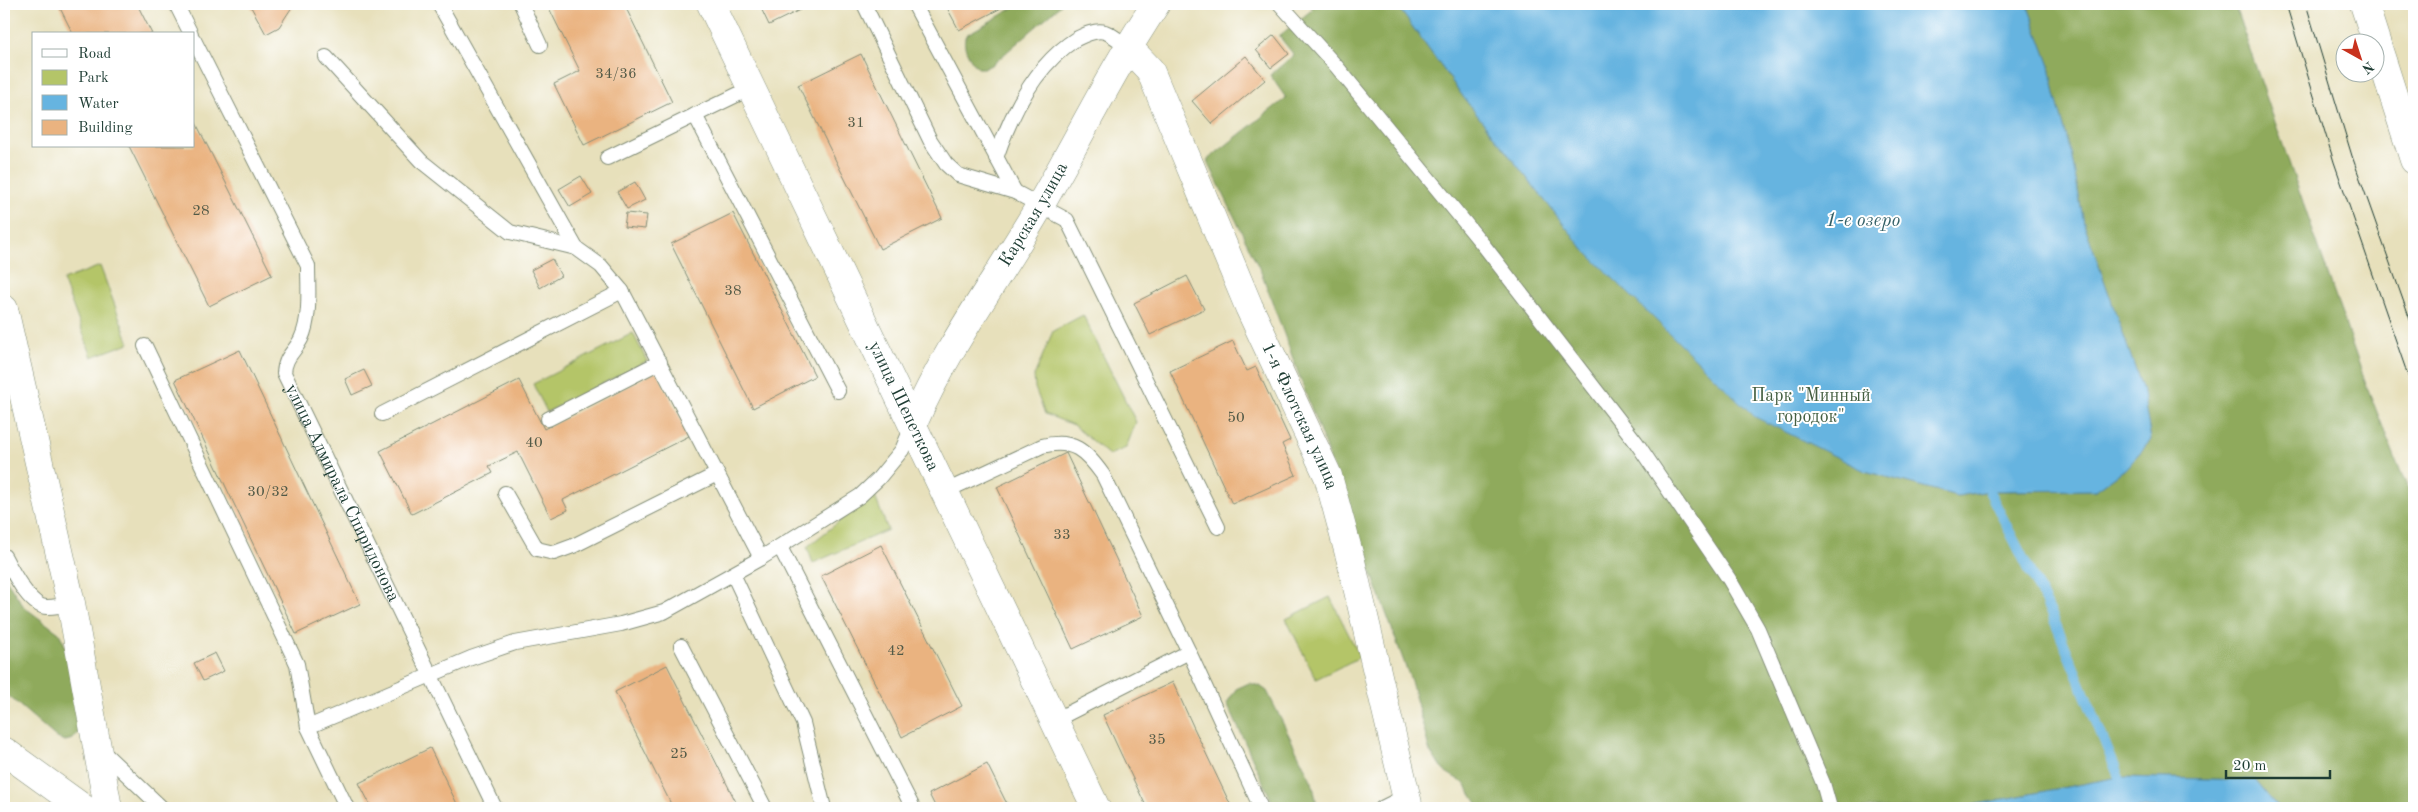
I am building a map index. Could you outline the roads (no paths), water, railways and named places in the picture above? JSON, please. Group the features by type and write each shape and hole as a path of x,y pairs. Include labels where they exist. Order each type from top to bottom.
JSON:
{"main road":[{"name":"улица Шепеткова","path":"710,4 946,491 1096,808"},
{"name":"Карская улица","path":"913,424 932,381 1040,206 1128,47 1156,4"},
{"path":"2364,4 2414,160"},
{"name":"1-я Флотская улица","path":"1128,47 1150,70 1249,307 1328,476 1353,570 1398,804"},
{"path":"4,309 71,603 108,808"},
{"path":"4,751 83,808"}],"lane":[{"path":"176,4 190,32"},
{"path":"439,4 576,248"},
{"path":"521,4 540,45"},
{"path":"864,4 930,140 946,164 958,175 1015,192 1067,220 1218,527"},
{"path":"914,4 1015,192"},
{"path":"1280,4 1337,67 1485,247 1636,442 1729,579 1758,629 1823,783 1830,808"},
{"path":"996,158 1004,134 1025,94 1052,58 1086,34 1104,32 1128,47"},
{"name":"улица Адмирала Спиридонова","path":"195,42 308,266 308,293 301,339 285,362 284,373 495,808"},
{"path":"326,57 421,160 510,232 576,248 601,266 622,291 761,558"},
{"path":"607,158 751,88"},
{"path":"695,115 838,391"},
{"path":"382,414 622,291"},
{"path":"145,346 297,664 308,727 347,808"},
{"path":"548,419 660,362"},
{"path":"308,727 471,658 515,643 621,624 664,612 780,547 860,496 878,479 902,450 913,424"},
{"path":"946,491 1042,446 1055,443 1069,444 1082,450 1093,461 1104,475 1261,808"},
{"path":"504,493 537,549 554,553 573,546 718,474"},
{"path":"780,547 913,808"},
{"path":"4,556 23,589 38,604 45,608 71,603"},
{"path":"733,574 803,724 824,808"},
{"path":"681,646 765,808"},
{"path":"1055,720 1189,652"},
{"path":"98,747 162,808"}],"water":[{"name":"1-е озеро","path":"1396,4 2027,4 2050,66 2055,94 2071,153 2084,223 2142,388 2151,440 2125,469 2096,490 1989,491 1957,496 1865,471 1755,417 1584,250 1467,102"},
{"path":"2119,777 2255,780 2278,808 1957,808"}],"waterway":[{"path":"1989,491 2052,615 2119,777"}],"tram line":[{"path":"2286,4 2334,162 2414,393"},
{"path":"2306,4 2352,156 2414,331"}],"park label":[{"name":"Парк \"Минный городок\"","path":"1811,406"}]}
